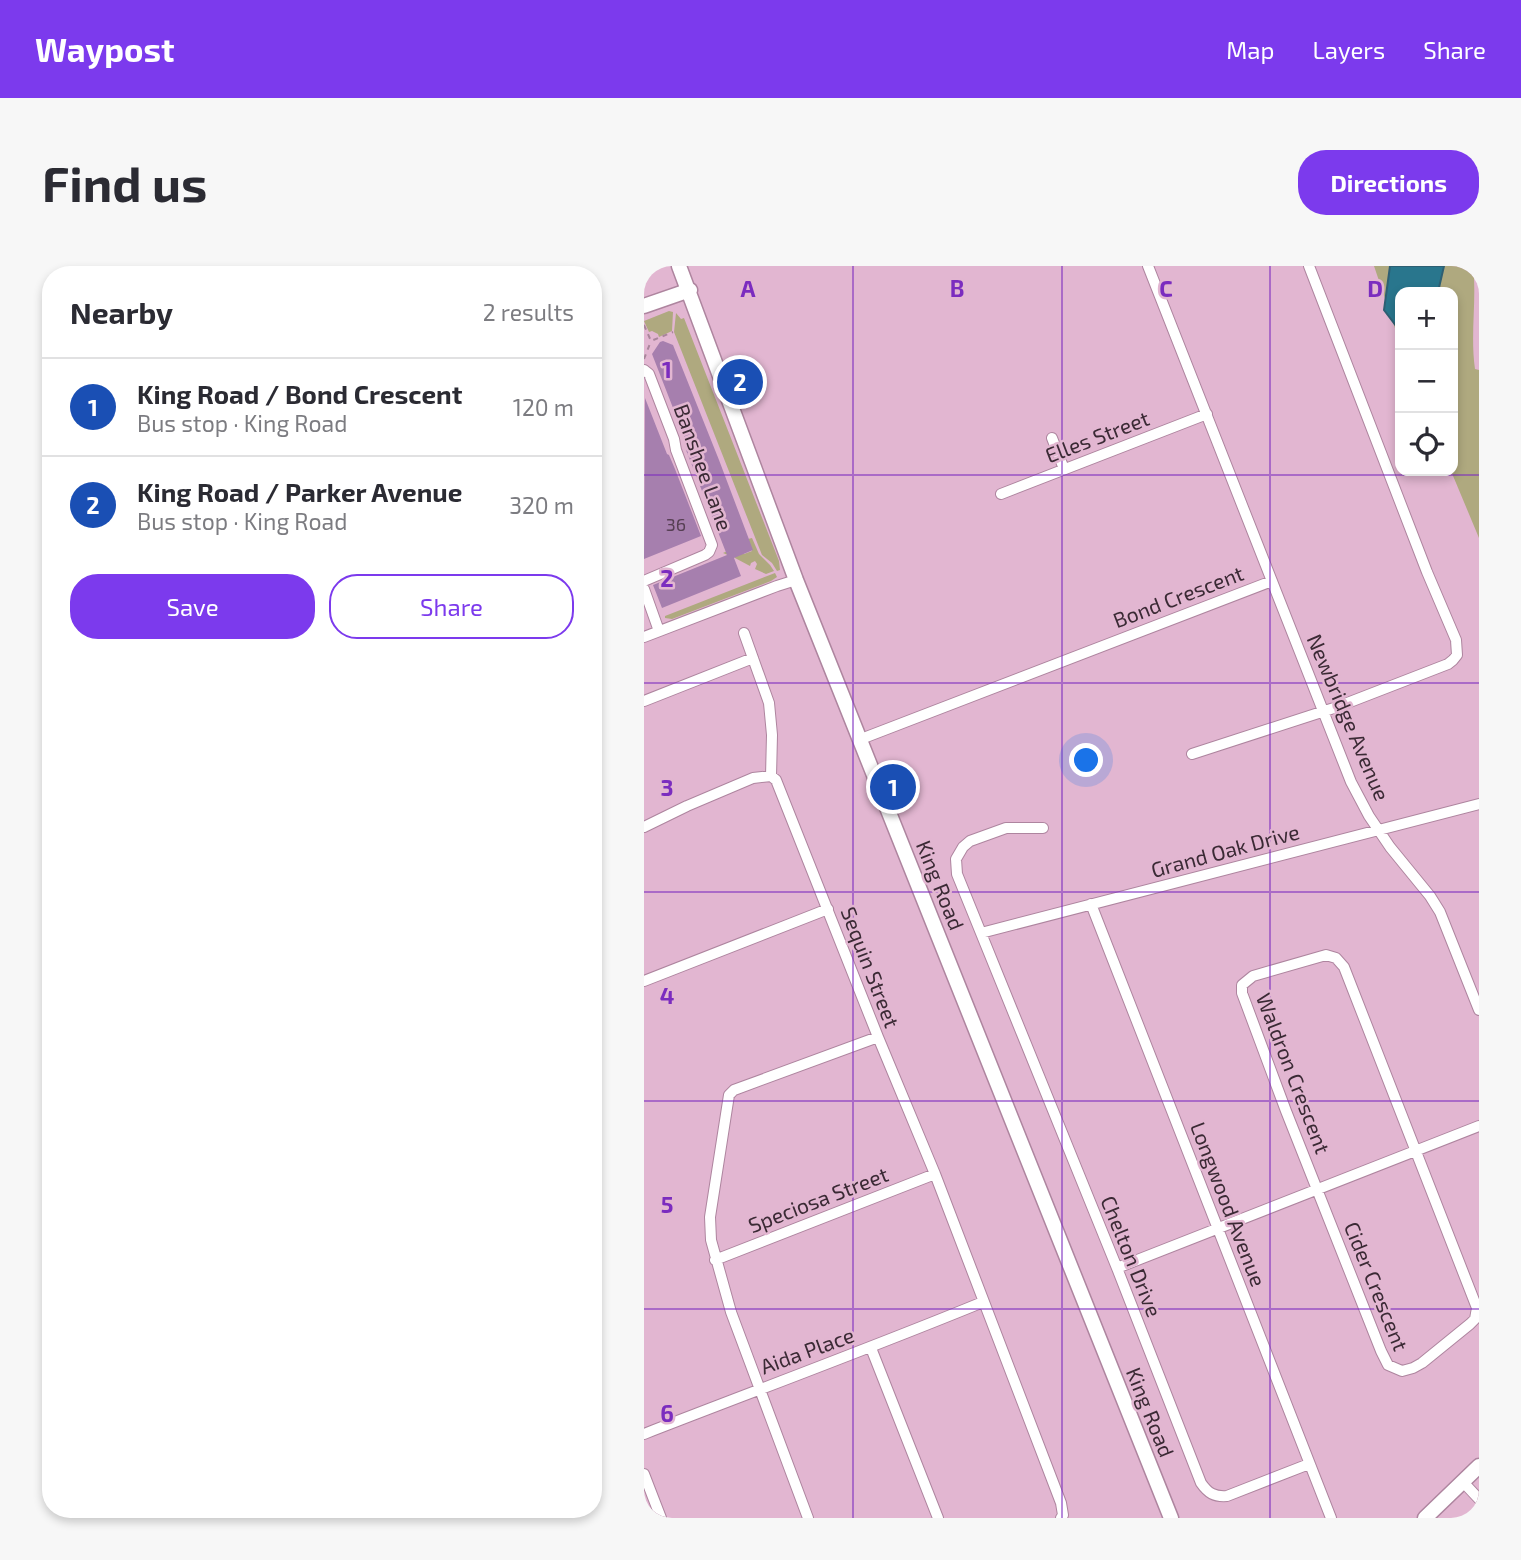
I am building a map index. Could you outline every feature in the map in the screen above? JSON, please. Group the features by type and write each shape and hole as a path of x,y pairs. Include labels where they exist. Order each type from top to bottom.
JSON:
{"main road":[{"name":"King Road","path":"680,266 796,580 1171,1518"},
{"path":"644,306 690,290"},
{"path":"1425,1518 1479,1466"}],"street":[{"name":"Bond Crescent","path":"861,739 1272,581 1148,266"},
{"path":"1192,754 1323,711 1448,664 1457,655 1456,640 1427,572 1309,266"},
{"name":"Banshee Lane","path":"644,370 649,374 712,545 705,555 644,581"},
{"name":"Elles Street","path":"1001,494 1207,414"},
{"path":"1052,438 1065,469"},
{"path":"644,637 796,580"},
{"name":"Newbridge Avenue","path":"1272,581 1351,782 1369,816 1440,912 1479,1010"},
{"path":"644,589 659,631"},
{"path":"644,827 753,778 771,776 769,703 744,633"},
{"path":"644,701 753,658"},
{"name":"Sequin Street","path":"771,776 776,780 935,1174 1062,1503 1061,1518"},
{"name":"Grand Oak Drive","path":"981,933 1479,804"},
{"name":"Chelton Drive","path":"1043,828 1006,828 970,841 956,859 957,874 1201,1483 1215,1495 1227,1496 1309,1464"},
{"name":"Longwood Avenue","path":"1091,904 1331,1518"},
{"path":"644,981 828,909"},
{"name":"Waldron Crescent","path":"1318,1190 1243,1000 1242,985 1253,976 1326,955 1340,961 1416,1151"},
{"path":"808,1518 731,1312 715,1259 710,1217 729,1095 734,1090 878,1037"},
{"path":"1117,1268 1479,1126"},
{"name":"Cider Crescent","path":"1318,1190 1388,1365 1402,1371 1413,1368 1465,1329 1477,1313 1475,1301 1416,1151"},
{"name":"Speciosa Street","path":"715,1259 935,1174"},
{"name":"Aida Place","path":"644,1434 871,1348 983,1302"},
{"path":"871,1348 938,1518"},
{"path":"644,1474 661,1518"},
{"path":"1463,1482 1479,1499"}],"path":[{"path":"644,325 652,341"},
{"path":"644,359 652,341 673,332"}],"shaded area":[{"path":"1374,266 1473,266 1474,356 1475,369 1479,370 1479,538 1453,476 1458,476 1458,287 1395,287 1395,328"},
{"path":"669,311 673,312 672,331 659,337 652,331 649,332 644,321"},
{"path":"676,313 681,319 684,318 779,561 780,570 777,571 762,555 674,332"},
{"path":"752,538 759,554 774,571 766,574 755,569 755,561 750,566 723,553 732,549 744,554 752,551 748,539"},
{"path":"775,573 777,577 771,581 672,619 665,618 665,616"}],"water":[{"path":"1390,266 1444,266 1439,287 1395,287 1395,324 1384,310"}],"building":[{"path":"663,341 673,345 753,550 734,558 741,576 662,608 653,585 727,555 652,354"},
{"path":"645,398 701,536 644,559"}],"place":[{"name":"King Road / Parker Avenue","path":"740,382"},
{"name":"King Road / Bond Crescent","path":"893,787"}]}
